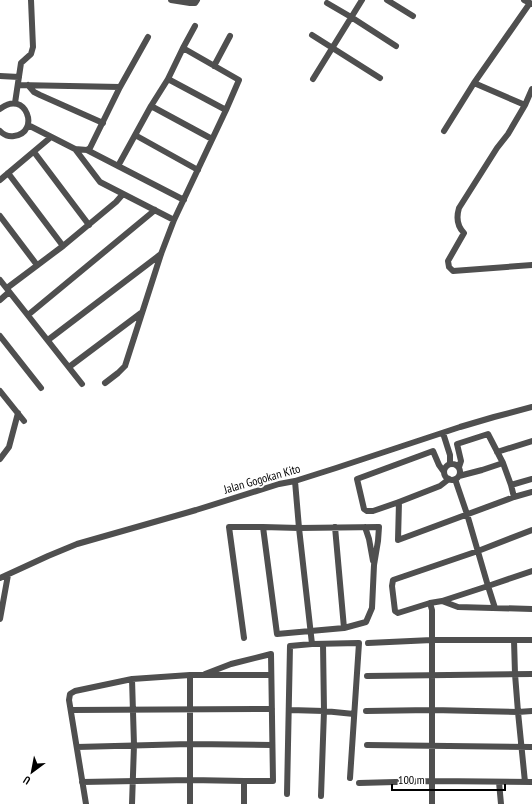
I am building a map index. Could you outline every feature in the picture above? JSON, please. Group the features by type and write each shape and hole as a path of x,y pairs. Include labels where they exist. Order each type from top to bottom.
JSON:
{"street":[{"path":"15,103 21,62 31,54 32,51 31,0"},
{"path":"171,0 190,3 195,3 197,0"},
{"path":"313,79 362,0"},
{"path":"387,0 413,16"},
{"path":"444,131 474,83 531,3 524,0"},
{"path":"327,3 396,46"},
{"path":"118,166 151,106 168,79 195,26"},
{"path":"312,35 380,78"},
{"path":"214,66 230,36"},
{"path":"87,150 90,148 148,37"},
{"path":"105,383 118,373 124,366 141,312 174,220 239,80 183,48"},
{"path":"0,76 19,77"},
{"path":"168,79 226,110"},
{"path":"474,83 525,105"},
{"path":"18,85 120,88"},
{"path":"28,85 34,92 103,123"},
{"path":"532,89 525,105 508,134 497,148 459,208 457,216 458,223 460,229 464,233 448,261 449,267 453,271 532,265"},
{"path":"0,108 8,104 15,103 27,112 29,121 27,129 21,135 8,136 0,131"},
{"path":"151,106 212,139"},
{"path":"28,125 75,149 87,150 184,200"},
{"path":"135,135 198,170"},
{"path":"0,180 52,137"},
{"path":"75,149 100,182 174,220"},
{"path":"34,152 89,225"},
{"path":"8,173 63,246"},
{"path":"0,300 8,290 89,225 123,194"},
{"path":"28,315 155,210"},
{"path":"0,216 37,266"},
{"path":"48,340 161,254"},
{"path":"0,280 82,384"},
{"path":"69,367 141,312"},
{"path":"0,336 41,388"},
{"path":"1,393 24,420"},
{"name":"Jalan Gogokan Kito","path":"0,578 77,544 196,510 279,484 295,481 494,417 532,407"},
{"path":"0,459 9,447 18,413"},
{"path":"443,433 450,455 450,464"},
{"path":"454,478 460,472 459,467 461,461 457,444 488,434 503,463 514,497"},
{"path":"497,452 532,441"},
{"path":"454,478 447,477 433,451 357,479 364,509 373,511 440,486 454,478 503,463"},
{"path":"444,472 446,466 450,464 454,464 459,467"},
{"path":"454,478 467,514 496,608"},
{"path":"511,485 532,479"},
{"path":"295,481 312,644"},
{"path":"399,502 398,540 514,497 532,492"},
{"path":"244,638 229,527 263,527 299,528 379,527 374,565 372,608 366,622 344,628 277,634 263,527"},
{"path":"335,527 344,628"},
{"path":"365,527 374,565"},
{"path":"532,530 478,551 393,580 392,586 395,611 398,613 430,603 442,601 532,571"},
{"path":"0,620 3,591 8,575"},
{"path":"442,601 458,607 532,609"},
{"path":"430,603 432,610 433,675 432,804"},
{"path":"368,643 432,640 532,640"},
{"path":"514,640 515,674 525,782"},
{"path":"287,794 290,710 290,646 359,643 350,778"},
{"path":"321,796 324,711 324,644"},
{"path":"82,782 190,780 273,781 271,654 231,664 205,674"},
{"path":"86,804 69,700 70,694 75,691 132,679 205,674 271,675"},
{"path":"367,676 532,674"},
{"path":"190,675 190,804"},
{"path":"132,679 134,745 132,804"},
{"path":"71,710 272,709"},
{"path":"290,710 354,714"},
{"path":"366,711 532,711"},
{"path":"77,747 190,744 272,745"},
{"path":"367,745 532,747"},
{"path":"244,781 244,804"},
{"path":"359,782 532,782"},
{"path":"499,782 501,804"}]}
